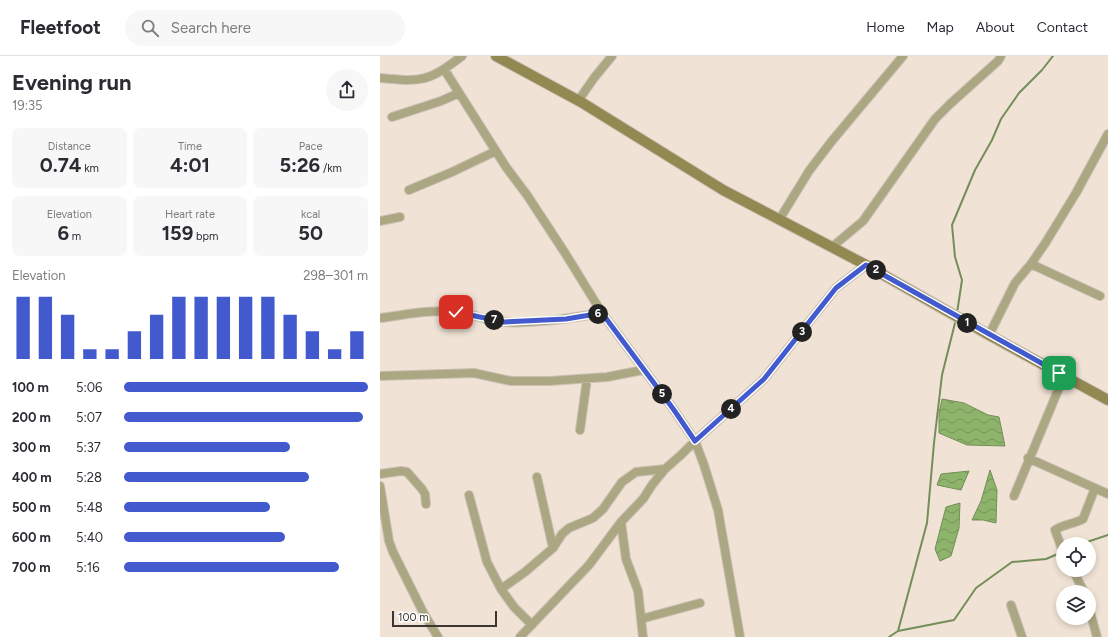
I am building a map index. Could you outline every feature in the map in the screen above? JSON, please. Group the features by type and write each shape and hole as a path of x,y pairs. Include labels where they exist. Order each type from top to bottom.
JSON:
{"main road":[{"path":"496,56 578,101 693,173 866,265 989,335 1108,400"}],"street":[{"path":"380,78 422,80 429,78 444,69 462,56"},
{"path":"578,101 612,56"},
{"path":"779,220 809,171 903,56"},
{"path":"832,248 863,221 935,119 998,61 1001,56"},
{"path":"444,69 506,167 536,208 602,313 674,410 695,441 718,510 740,637"},
{"path":"392,117 441,101 459,93"},
{"path":"989,335 1015,283 1031,264 1076,193 1108,134"},
{"path":"409,190 496,151"},
{"path":"380,221 400,217"},
{"path":"1031,264 1100,296"},
{"path":"520,637 590,565 621,522 643,499 665,469 764,379 836,288 866,265"},
{"path":"380,318 432,312 456,312 504,322 519,322 566,319 602,313"},
{"path":"380,376 474,374 511,381 549,381 607,377 643,370"},
{"path":"1014,496 1028,458 1064,376"},
{"path":"580,430 587,379"},
{"path":"1028,458 1108,494"},
{"path":"501,589 525,572 553,548 566,531 593,518 603,508 622,482 636,472 665,469"},
{"path":"380,474 401,471 407,472 425,494 426,504"},
{"path":"537,477 553,548"},
{"path":"380,486 393,552 424,614 438,637"},
{"path":"1058,537 1055,530 1063,525 1076,523 1083,519 1095,488"},
{"path":"469,495 487,562 501,589 514,607 532,625"},
{"path":"621,522 626,559 638,591 643,637"},
{"path":"640,619 700,603"},
{"path":"1011,605 1022,637"},
{"path":"1093,625 1096,637"}],"water":[{"path":"942,399 964,403 988,415 999,417 1005,446 967,445 939,433 939,413"},
{"path":"990,470 997,490 996,523 983,520 972,520 981,501"},
{"path":"969,471 961,490 937,485 941,474"},
{"path":"960,503 959,528 951,556 940,561 935,549 946,507"}],"waterway":[{"path":"957,313 962,280 955,257 952,225 975,170 992,140 1001,119 1019,93 1042,70 1053,56"},
{"path":"898,631 927,523 942,375 956,319"},
{"path":"1096,539 1108,535"},
{"path":"889,637 898,631 954,620 976,588 1012,562 1046,559 1056,555"}],"route":[{"path":"456,312 504,322 566,319 602,313 674,410 695,441 764,379 836,288 866,265 1059,373"}]}
